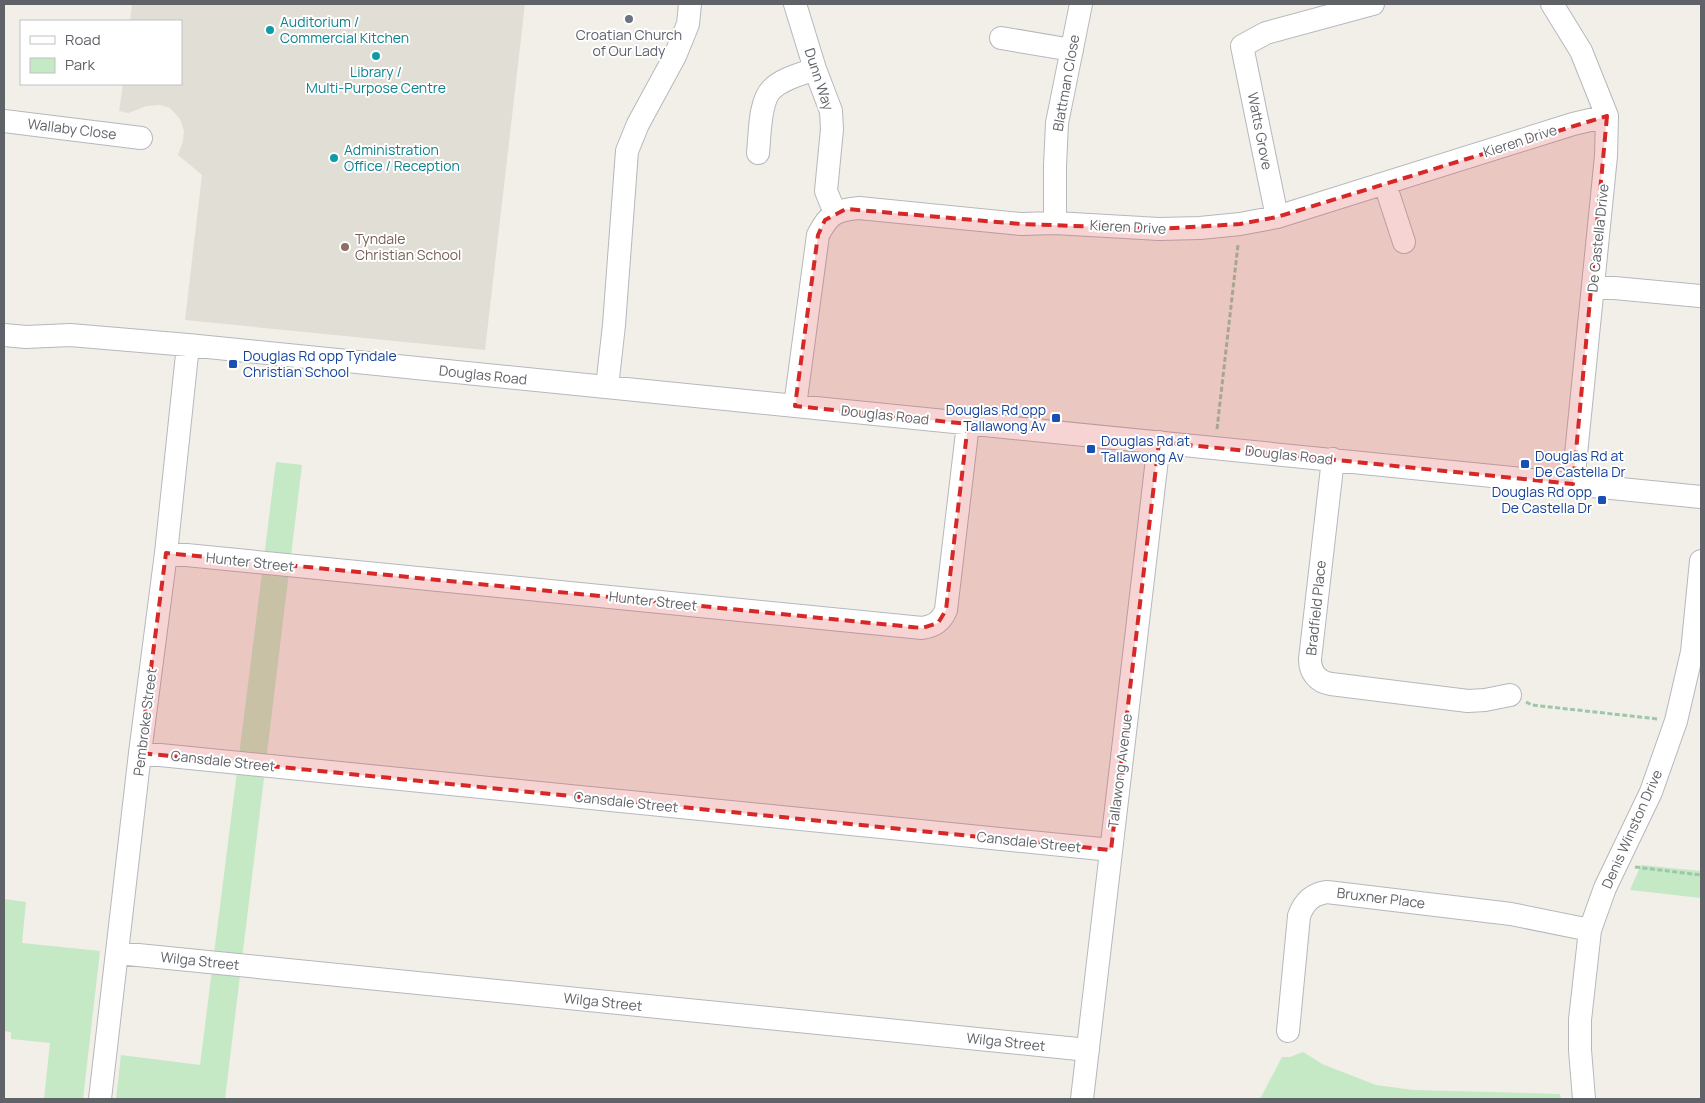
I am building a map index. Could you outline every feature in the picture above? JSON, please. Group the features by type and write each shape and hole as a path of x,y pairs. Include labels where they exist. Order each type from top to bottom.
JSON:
{"street":[{"path":"607,387 614,325 627,151 638,124 675,56 688,24 690,4"},
{"name":"Dunn Way","path":"796,4 831,111 832,129 826,191 835,213"},
{"name":"Blattman Close","path":"1055,223 1057,123 1082,4"},
{"name":"Watts Grove","path":"1277,217 1242,46 1266,33 1373,4"},
{"name":"De Castella Drive","path":"1552,4 1581,51 1607,116 1606,156 1573,484"},
{"path":"1001,38 1072,50"},
{"path":"758,153 765,99 772,89 785,80 816,69"},
{"name":"Kieren Drive","path":"835,213 846,209 859,208 1021,224 1055,223 1159,229 1200,228 1240,224 1277,217 1573,124 1607,116"},
{"name":"Wallaby Close","path":"4,121 141,138"},
{"path":"1386,184 1404,242"},
{"path":"795,406 818,235 825,220 835,213"},
{"path":"1593,286 1700,296"},
{"name":"Douglas Road","path":"4,320 42,325 70,335"},
{"name":"Douglas Road","path":"4,335 26,337 70,335 188,345 1701,497"},
{"name":"Pembroke Street","path":"100,1099 140,753 166,553 188,345"},
{"name":"Hunter Street","path":"166,553 922,628 930,627 938,623 946,610 968,424"},
{"name":"Tallawong Avenue","path":"1082,1099 1159,442"},
{"name":"Bradfield Place","path":"1333,459 1310,658 1311,668 1315,676 1322,682 1331,684 1468,701 1510,695"},
{"name":"Denis Winston Drive","path":"1584,1099 1581,1076 1580,1020 1590,930 1605,888 1651,792 1676,721 1692,652 1701,562"},
{"name":"Cansdale Street","path":"140,753 1111,850"},
{"name":"Bruxner Place","path":"1288,1032 1299,916 1306,901 1319,893 1327,892 1511,914 1590,930"},
{"name":"Wilga Street","path":"118,953 1088,1050"}],"path":[{"path":"1216,430 1238,245"},
{"path":"1510,695 1532,705 1676,721"},
{"path":"1635,867 1701,875"}],"highlighted area":[{"path":"1607,116 1573,484 1159,442 1111,850 140,753 166,553 922,628 938,623 946,610 968,424 795,406 818,235 825,220 846,209 1021,224 1159,229 1240,224 1277,217"}],"shaded area":[{"name":"Tyndale Christian School","path":"132,4 525,4 485,350 185,320 202,175 178,155 184,131 180,119 170,108 160,105 147,106 128,113 119,111 123,85 182,85 182,20 130,20"}],"green space":[{"path":"276,462 302,465 225,1099 116,1099 121,1055 200,1065"},
{"path":"1641,865 1701,871 1701,898 1630,890"},
{"path":"4,899 26,902 22,943 100,951 83,1099 44,1099 50,1043 11,1039 11,1032 4,1031"},
{"path":"1303,1052 1322,1064 1376,1085 1413,1090 1560,1094 1561,1099 1260,1099 1282,1057 1290,1057"}],"place":[{"name":"Croatian Church of Our Lady","path":"629,19"},
{"name":"Auditorium / Commercial Kitchen","path":"270,30"},
{"name":"Library / Multi-Purpose Centre","path":"376,56"},
{"name":"Administration Office / Reception","path":"334,158"},
{"name":"Tyndale Christian School","path":"345,247"},
{"name":"Douglas Rd opp Tyndale Christian School","path":"233,364"},
{"name":"Douglas Rd opp Tallawong Av","path":"1056,418"},
{"name":"Douglas Rd at Tallawong Av","path":"1091,449"},
{"name":"Douglas Rd at De Castella Dr","path":"1525,464"},
{"name":"Douglas Rd opp De Castella Dr","path":"1602,500"}]}
